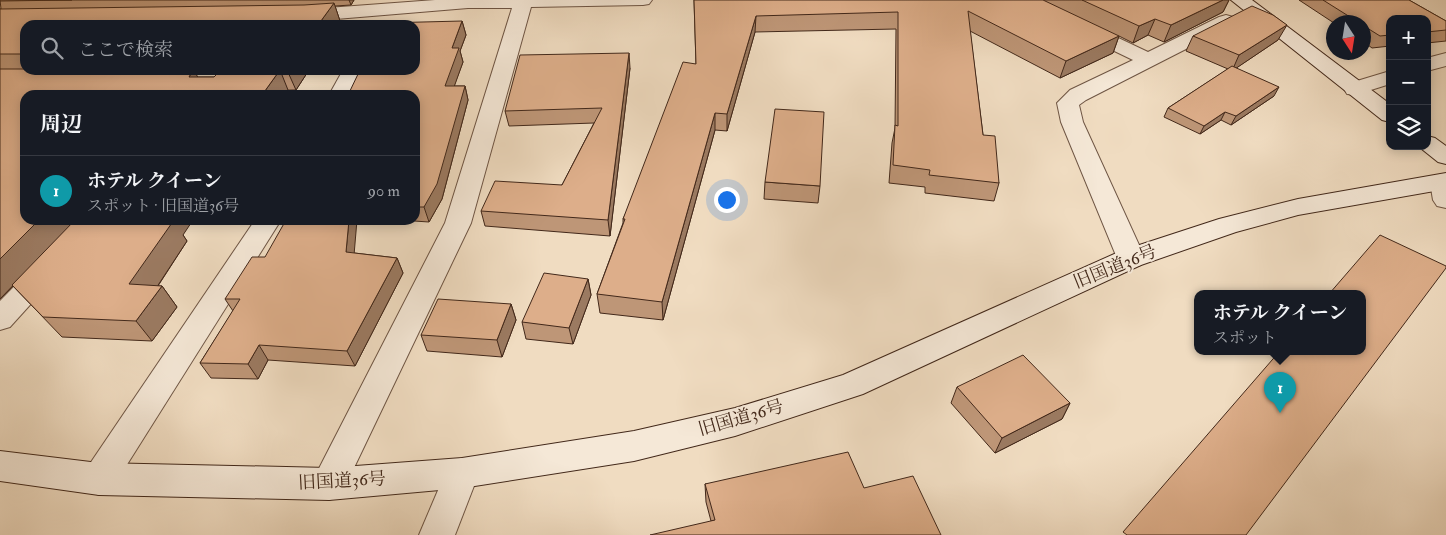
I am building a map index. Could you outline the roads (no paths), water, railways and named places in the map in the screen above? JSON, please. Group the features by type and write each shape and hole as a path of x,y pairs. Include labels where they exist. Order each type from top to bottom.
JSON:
{"street":[{"path":"311,16 325,0"},
{"path":"282,16 380,18 469,2 643,0"},
{"path":"1023,0 1147,59"},
{"path":"330,484 458,223 523,2"},
{"path":"1130,258 1072,122 1068,103 1078,95 1245,4 1386,112"},
{"path":"1431,64 1446,59"},
{"path":"343,90 350,75"},
{"path":"1355,89 1386,78"},
{"path":"1430,150 1445,180"},
{"name":"旧国道36号","path":"0,466 99,479 330,484 462,473 634,446 735,422 852,385 1130,258 1228,225 1298,207 1445,180"},
{"path":"0,319 89,225"},
{"path":"99,479 265,225"},
{"path":"437,535 462,473"}],"place":[{"name":"ホテル クイーン","path":"1280,413"}]}
